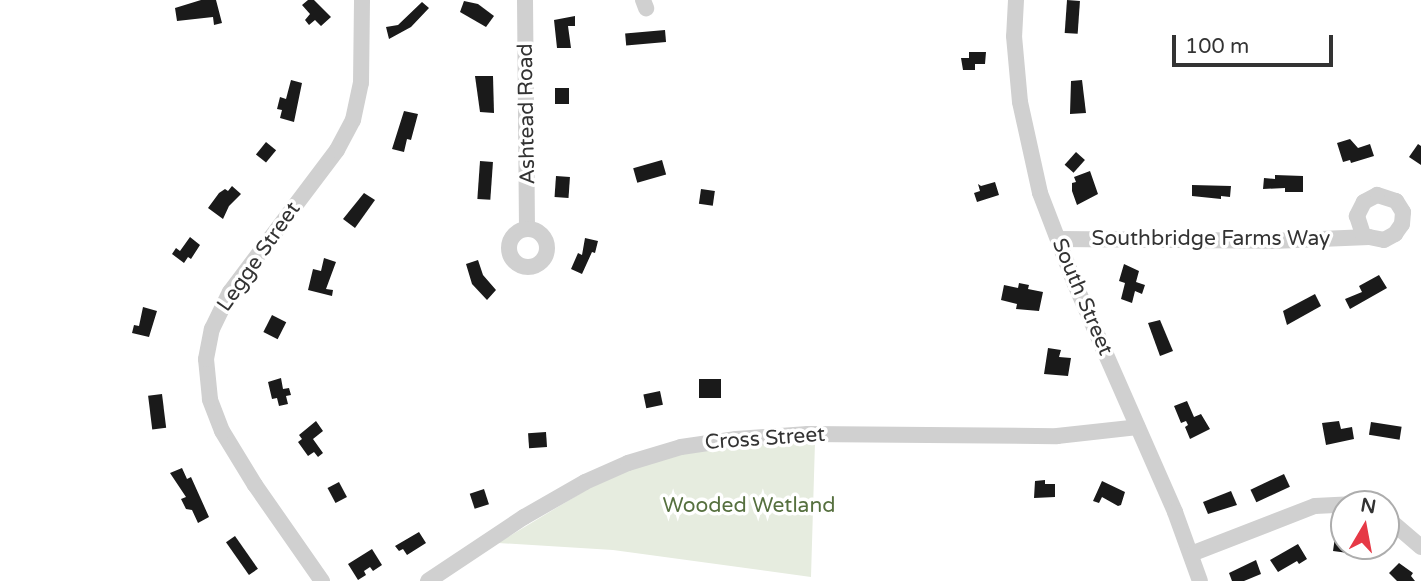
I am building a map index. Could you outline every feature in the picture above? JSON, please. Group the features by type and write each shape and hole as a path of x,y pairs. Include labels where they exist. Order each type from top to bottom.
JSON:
{"street":[{"name":"Legge Street","path":"322,581 255,485 222,431 210,398 206,359 212,329 230,292 337,150 353,120 361,83 362,0"},
{"name":"Ashtead Road","path":"525,0 527,228"},
{"name":"South Street","path":"1016,0 1015,52 1023,121 1035,175 1058,239 1138,426 1200,581"},
{"name":"Southbridge Farms Way","path":"1058,239 1272,241 1364,237"},
{"name":"Cross Street","path":"428,581 524,517 585,482 628,463 681,447 736,439 808,434 1057,436 1138,426"},
{"path":"1191,554 1315,506 1330,505"},
{"path":"1400,529 1421,547"}],"green space":[{"name":"Wooded Wetland","path":"815,442 811,577 613,550 498,543 611,475 688,450 754,443"}],"building":[{"path":"201,0 216,0 222,23 214,25 213,17 177,21 175,8"},
{"path":"308,0 314,0 331,17 321,26 315,20 309,25 305,20 310,14 302,5"},
{"path":"1067,0 1080,1 1078,34 1065,33"},
{"path":"464,1 478,4 494,16 486,27 460,12"},
{"path":"422,2 429,8 411,27 389,39 386,27 398,25"},
{"path":"575,16 575,26 568,26 571,48 557,48 554,20"},
{"path":"665,30 666,42 626,45 625,33"},
{"path":"969,52 986,52 985,64 975,64 975,70 963,70 961,58 969,58"},
{"path":"475,76 493,76 494,113 480,112"},
{"path":"291,80 302,83 294,122 280,118 282,110 277,109 280,97 286,99"},
{"path":"1082,80 1086,113 1070,114 1071,81"},
{"path":"555,88 569,88 569,104 555,104"},
{"path":"404,111 418,114 411,140 407,139 404,152 392,149"},
{"path":"1350,139 1358,148 1370,144 1374,156 1351,163 1350,160 1343,162 1337,143"},
{"path":"266,142 276,150 266,163 256,154"},
{"path":"1418,144 1421,146 1421,165 1409,157"},
{"path":"1076,152 1085,160 1074,173 1065,165"},
{"path":"662,160 666,174 637,183 633,168"},
{"path":"480,161 493,162 490,200 477,199"},
{"path":"1090,171 1098,194 1077,205 1072,191 1072,183 1076,182 1074,177"},
{"path":"1275,175 1303,176 1303,192 1285,192 1285,188 1263,189 1264,178 1275,179"},
{"path":"556,176 570,177 569,198 555,197"},
{"path":"995,182 999,195 977,202 974,193 980,191 978,184 981,186"},
{"path":"1192,185 1231,186 1230,197 1221,196 1221,199 1192,196"},
{"path":"232,186 241,194 229,206 223,219 208,208 219,193 225,189 228,191"},
{"path":"701,189 715,191 713,206 699,204"},
{"path":"364,193 375,200 355,228 343,219"},
{"path":"190,237 200,245 191,259 188,257 184,263 172,254 176,248 180,251"},
{"path":"585,238 598,241 595,253 592,252 582,274 571,269 578,253 582,255"},
{"path":"324,258 336,262 326,289 333,290 332,296 308,290 313,269 321,271"},
{"path":"478,260 483,275 496,290 487,300 472,284 466,264"},
{"path":"1124,264 1139,271 1136,282 1145,285 1142,294 1135,291 1132,303 1121,299 1125,283 1119,281"},
{"path":"1379,275 1387,288 1350,309 1345,299 1362,292 1359,286"},
{"path":"1019,283 1029,285 1028,289 1043,292 1039,311 1016,309 1017,304 1001,300 1004,285 1018,288"},
{"path":"1315,294 1321,306 1287,325 1283,311"},
{"path":"143,307 157,311 149,337 132,333 134,325 139,326"},
{"path":"272,315 286,322 278,339 263,332"},
{"path":"1160,320 1173,351 1160,356 1148,323"},
{"path":"1048,348 1061,350 1059,357 1071,358 1068,376 1044,374"},
{"path":"281,378 283,389 289,388 291,395 286,396 288,404 279,406 277,398 272,399 268,382"},
{"path":"699,379 721,379 721,398 699,398"},
{"path":"660,391 663,405 646,408 643,395"},
{"path":"162,394 166,428 152,429 148,396"},
{"path":"1187,401 1194,417 1201,414 1210,429 1190,439 1185,427 1188,425 1186,421 1181,423 1174,406"},
{"path":"316,421 323,431 313,439 323,453 318,457 314,452 308,456 298,442 302,439 299,435"},
{"path":"1339,421 1341,429 1352,427 1354,439 1326,445 1322,423"},
{"path":"1371,422 1402,427 1400,440 1369,435"},
{"path":"546,432 547,447 529,448 528,433"},
{"path":"182,468 187,479 191,477 209,517 198,523 192,510 186,509 181,499 186,497 170,473"},
{"path":"1284,474 1290,487 1256,502 1250,490"},
{"path":"1045,480 1045,484 1055,484 1055,497 1034,498 1035,481"},
{"path":"1102,481 1125,492 1121,505 1102,497 1099,503 1093,501"},
{"path":"339,482 347,497 336,503 328,488"},
{"path":"484,489 489,504 475,509 470,494"},
{"path":"1231,491 1237,505 1208,514 1203,502"},
{"path":"419,532 426,543 407,555 403,549 399,551 395,546"},
{"path":"235,536 258,569 249,575 226,542"},
{"path":"1298,544 1307,559 1299,564 1297,561 1278,572 1270,560"},
{"path":"372,549 382,565 373,571 370,567 364,571 366,575 358,580 348,564"},
{"path":"1256,560 1261,574 1244,581 1232,581 1229,573"},
{"path":"1399,563 1413,573 1411,576 1415,581 1397,581 1389,573"}]}
